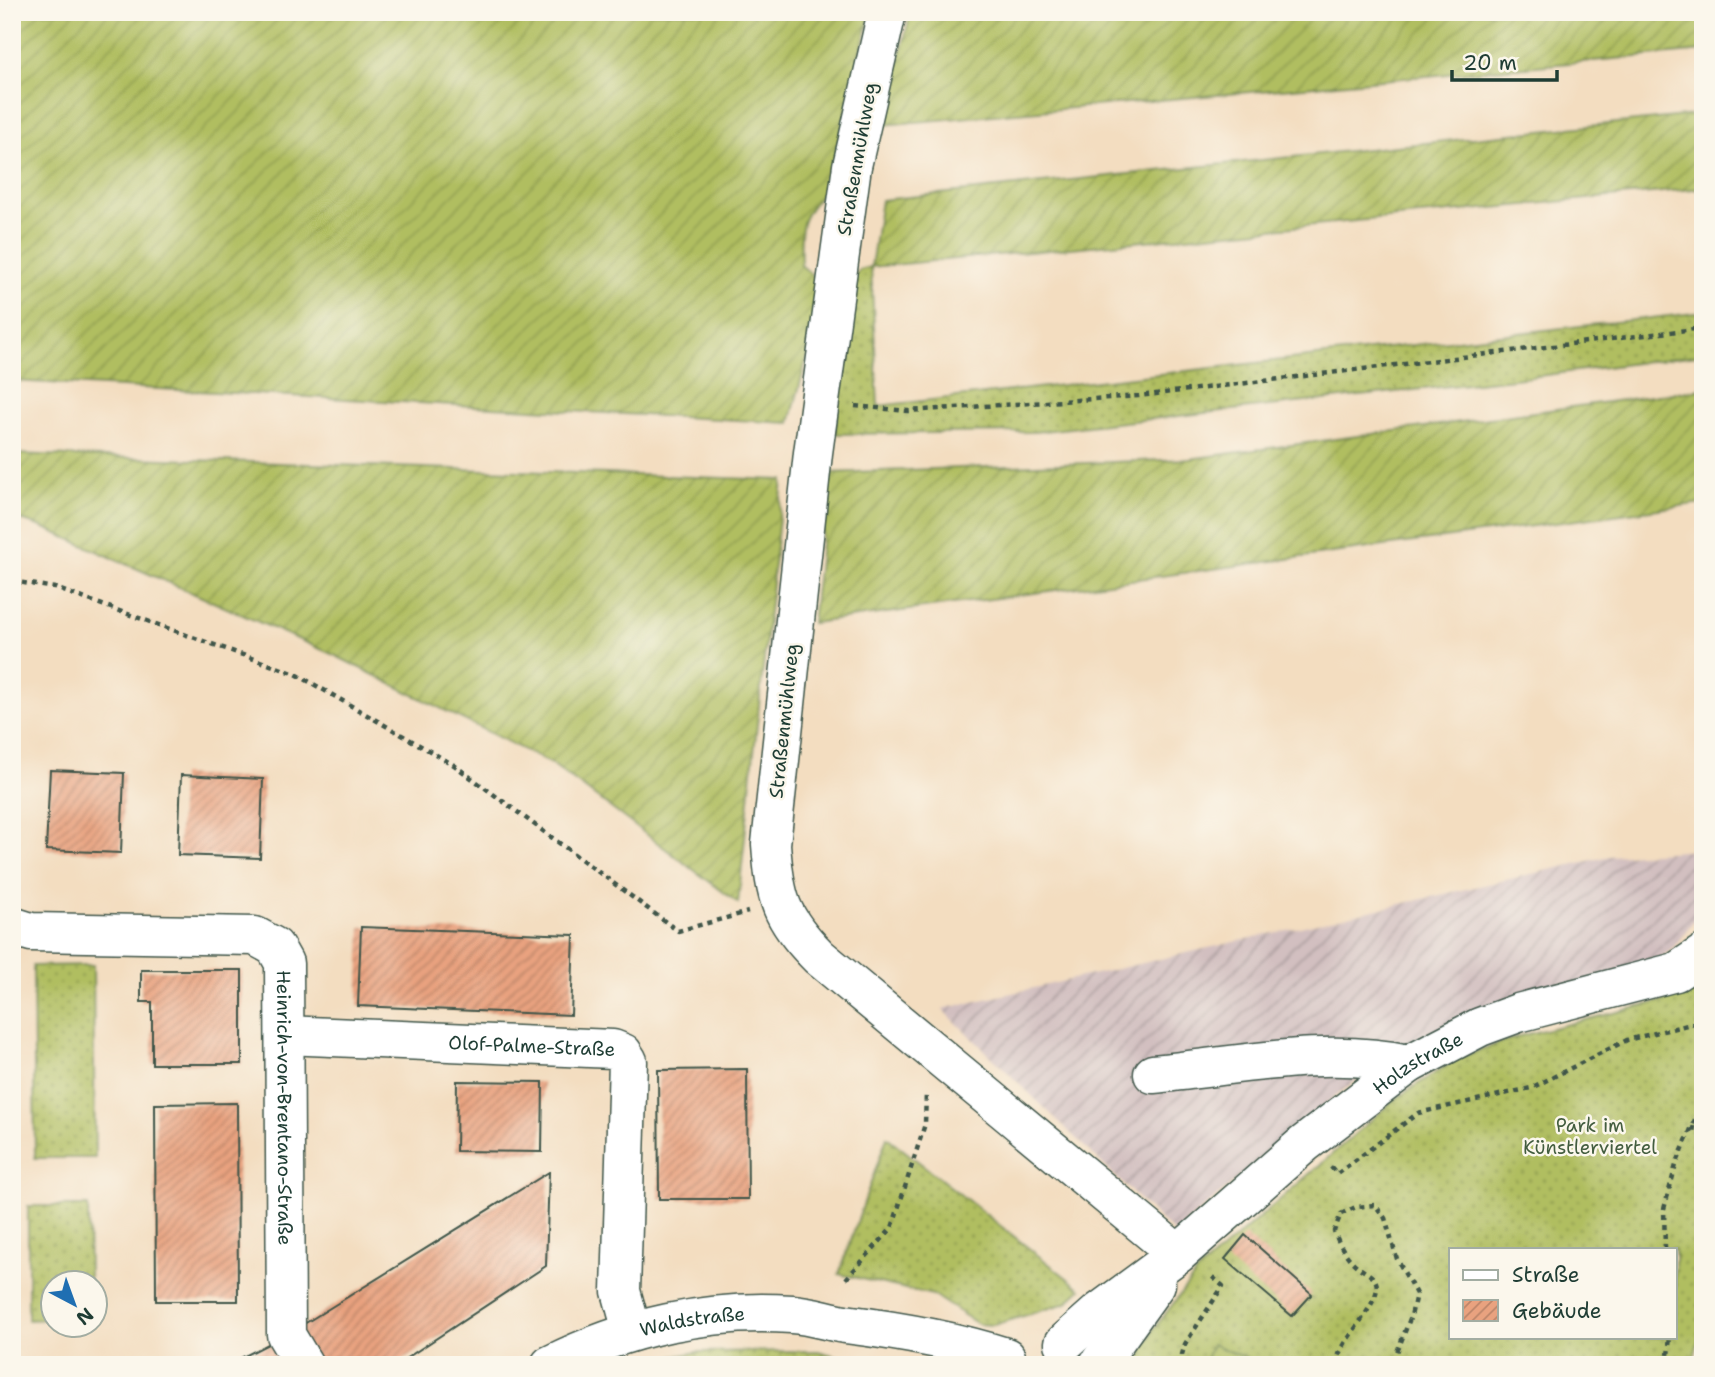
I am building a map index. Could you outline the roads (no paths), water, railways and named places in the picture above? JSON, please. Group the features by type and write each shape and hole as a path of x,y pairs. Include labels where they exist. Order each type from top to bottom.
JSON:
{"street":[{"name":"Straßenmühlweg","path":"887,12 852,166 820,410 771,844 779,904 796,933 819,957 1007,1114 1193,1263"},
{"name":"Heinrich-von-Brentano-Straße","path":"12,926 31,932 255,936 275,947 284,963 286,1335 304,1365"},
{"name":"Holzstraße","path":"1098,1365 1304,1144 1409,1064 1480,1027 1518,1013 1676,972 1703,954"},
{"name":"Olof-Palme-Straße","path":"285,1035 613,1049 623,1054 628,1061 621,1291 632,1331"},
{"path":"1153,1074 1332,1056 1369,1056 1409,1064"},
{"name":"Holzstraße","path":"1076,1354 1099,1312 1193,1263"},
{"name":"Waldstraße","path":"550,1365 632,1331 704,1317 749,1313 794,1314 939,1337 1004,1361"},
{"name":"Waldstraße","path":"842,1323 932,1365"},
{"path":"1004,1361 1018,1347 1033,1341 1076,1354"}],"park label":[{"name":"Park im Künstlerviertel","path":"1590,1136"}]}
